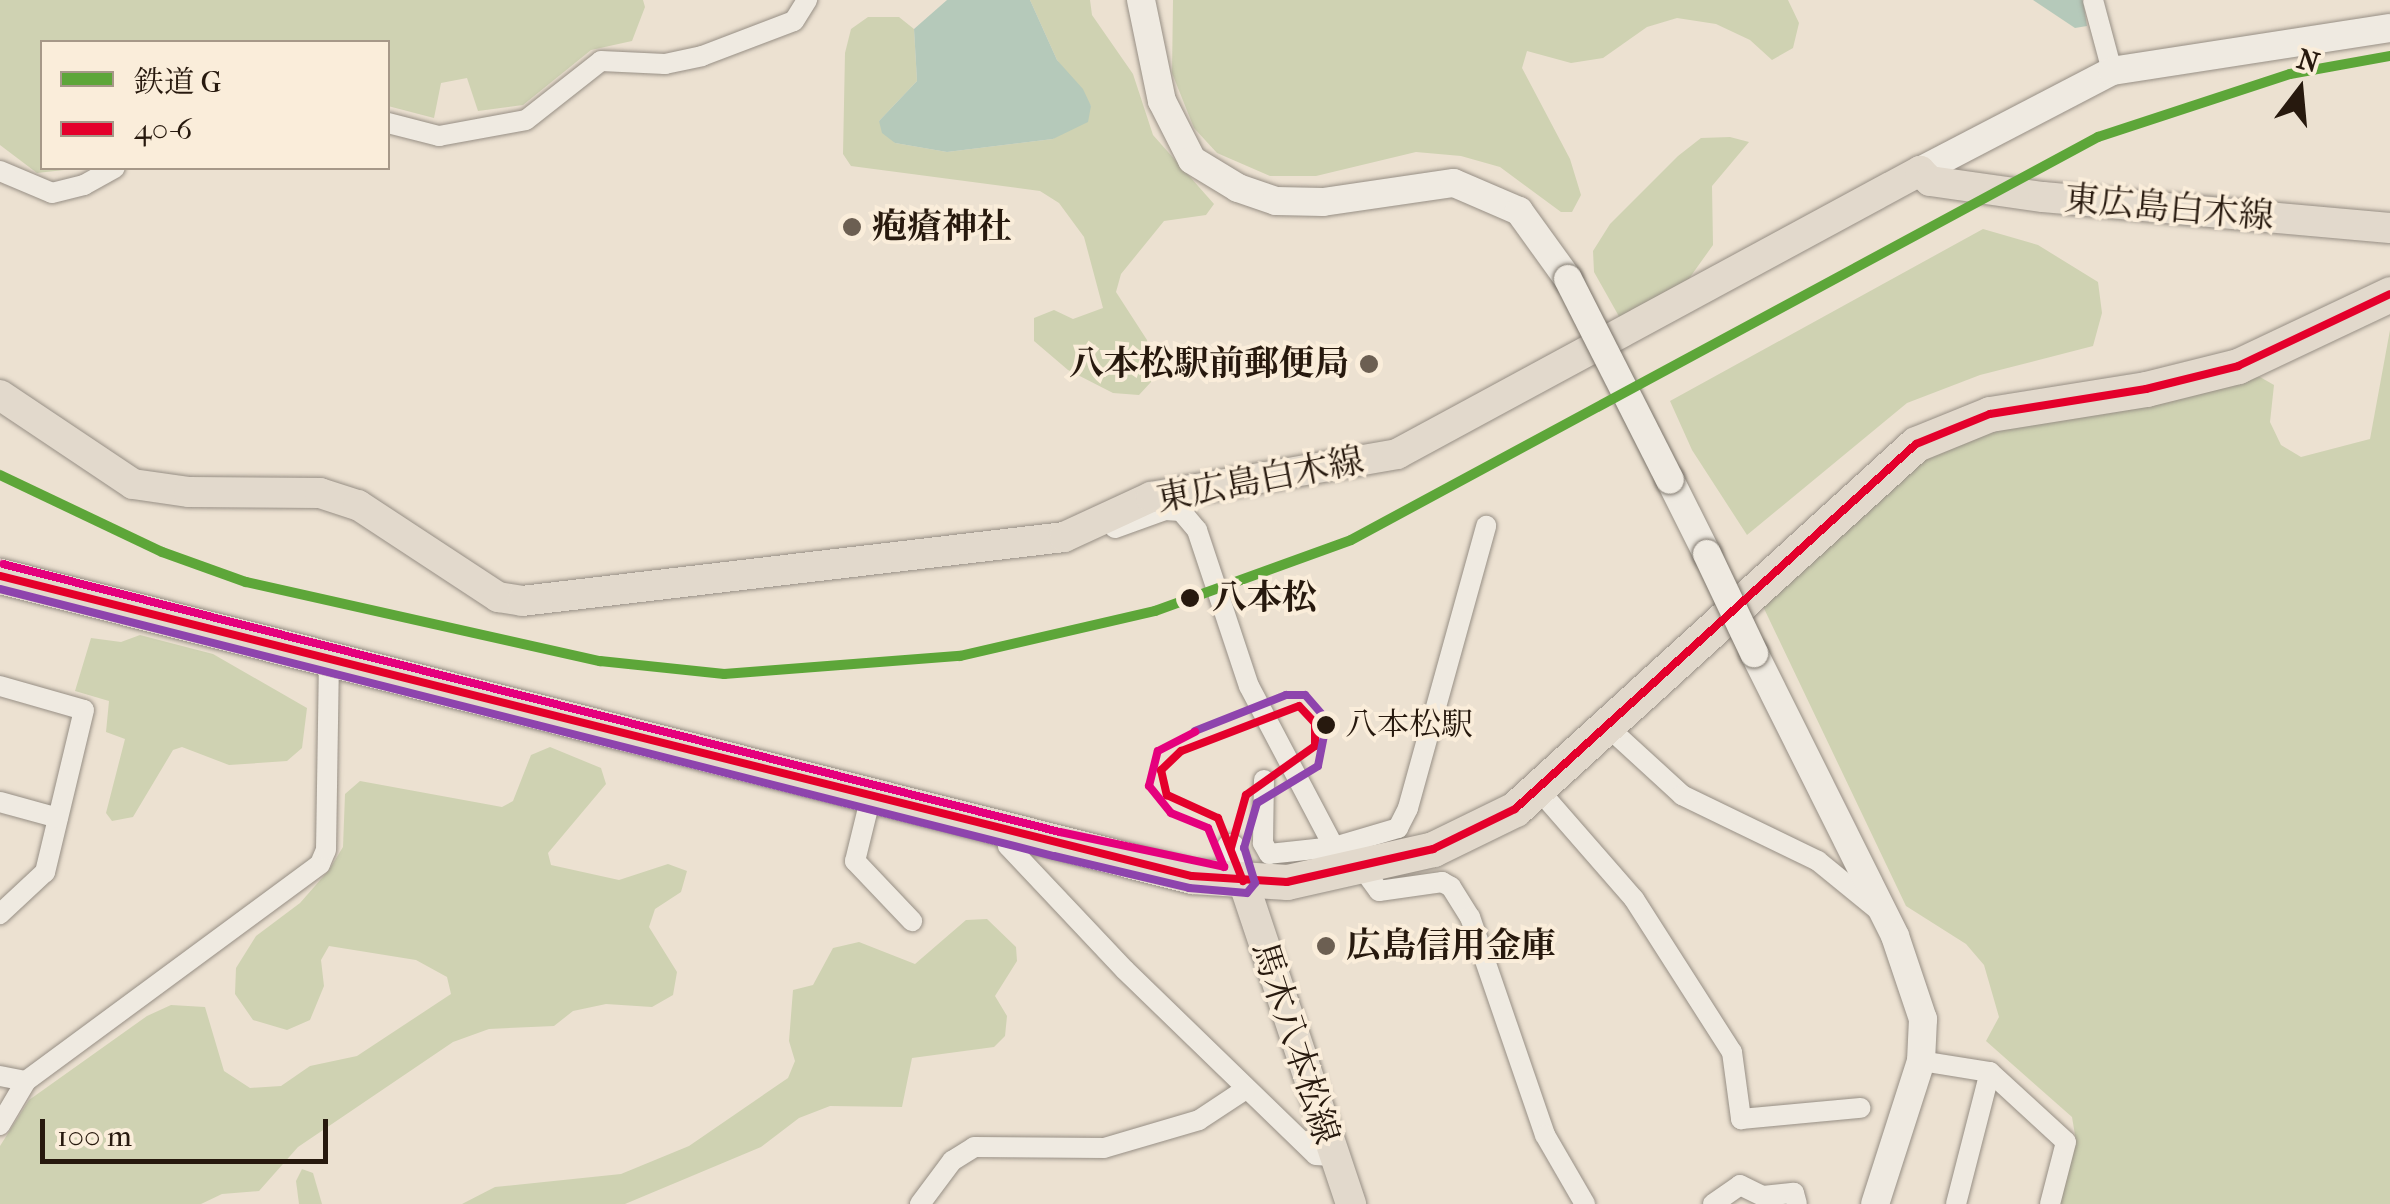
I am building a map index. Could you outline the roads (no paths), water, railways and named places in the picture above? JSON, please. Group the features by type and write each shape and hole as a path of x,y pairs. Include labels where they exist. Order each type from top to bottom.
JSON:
{"highway":[{"path":"0,576 1192,876 1238,864 1364,869 1433,849 1514,809 1610,728 1835,511 1916,444 1990,414 2146,389 2238,366 2390,294"}],"main road":[{"name":"東広島白木線","path":"1,399 133,484 188,492 320,493 358,505 498,597 522,600 1094,532 1152,497 1321,472 1397,454 1442,434 1920,170 1930,181 2043,197 2390,228"},
{"name":"馬木八本松線","path":"1238,864 1350,1204"}],"street":[{"path":"390,124 439,136 526,120 600,62 666,64 702,56 794,21 806,0"},
{"path":"1140,0 1162,101 1192,160 1238,188 1276,202 1322,202 1454,183 1519,210 1568,279 1708,554 1884,915 1924,1019 1921,1061 1874,1204"},
{"path":"2093,0 2112,71"},
{"path":"1920,170 2112,71 2390,28"},
{"path":"0,171 52,192 84,185 110,170"},
{"path":"1094,532 1165,510 1181,511 1196,530 1249,686 1332,844"},
{"path":"1264,780 1263,843 1270,854 1398,828 1408,808 1486,526"},
{"path":"0,1125 26,1081 320,864 326,850 329,657"},
{"path":"0,686 84,710 46,872 0,914"},
{"path":"1610,728 1682,794 1818,861 1884,915"},
{"path":"1538,789 1634,899 1732,1052 1741,1119 1860,1108"},
{"path":"871,796 855,861 912,920"},
{"path":"0,802 58,818"},
{"path":"1005,830 1008,846 1246,1089 1316,1155 1332,1156"},
{"path":"1364,869 1379,891 1442,882 1451,887 1470,917 1545,1134 1585,1204"},
{"path":"1921,1061 1990,1072 2066,1142 2050,1204"},
{"path":"1956,1204 1990,1072"},
{"path":"0,1076 26,1081"},
{"path":"920,1204 943,1171 974,1147 1104,1148 1199,1120 1246,1089"},
{"path":"1713,1204 1740,1185 1763,1196 1794,1193 1796,1204"}],"rail line":[{"name":"G","path":"0,475 162,552 246,582 600,661 724,674 960,656 1155,611 1351,540 2098,137 2290,74 2390,56"}],"place":[{"name":"疱瘡神社","path":"852,227"},
{"name":"八本松駅前郵便局","path":"1369,364"},
{"name":"八本松","path":"1190,598"},
{"name":"八本松駅","path":"1326,725"},
{"name":"広島信用金庫","path":"1326,946"}]}
